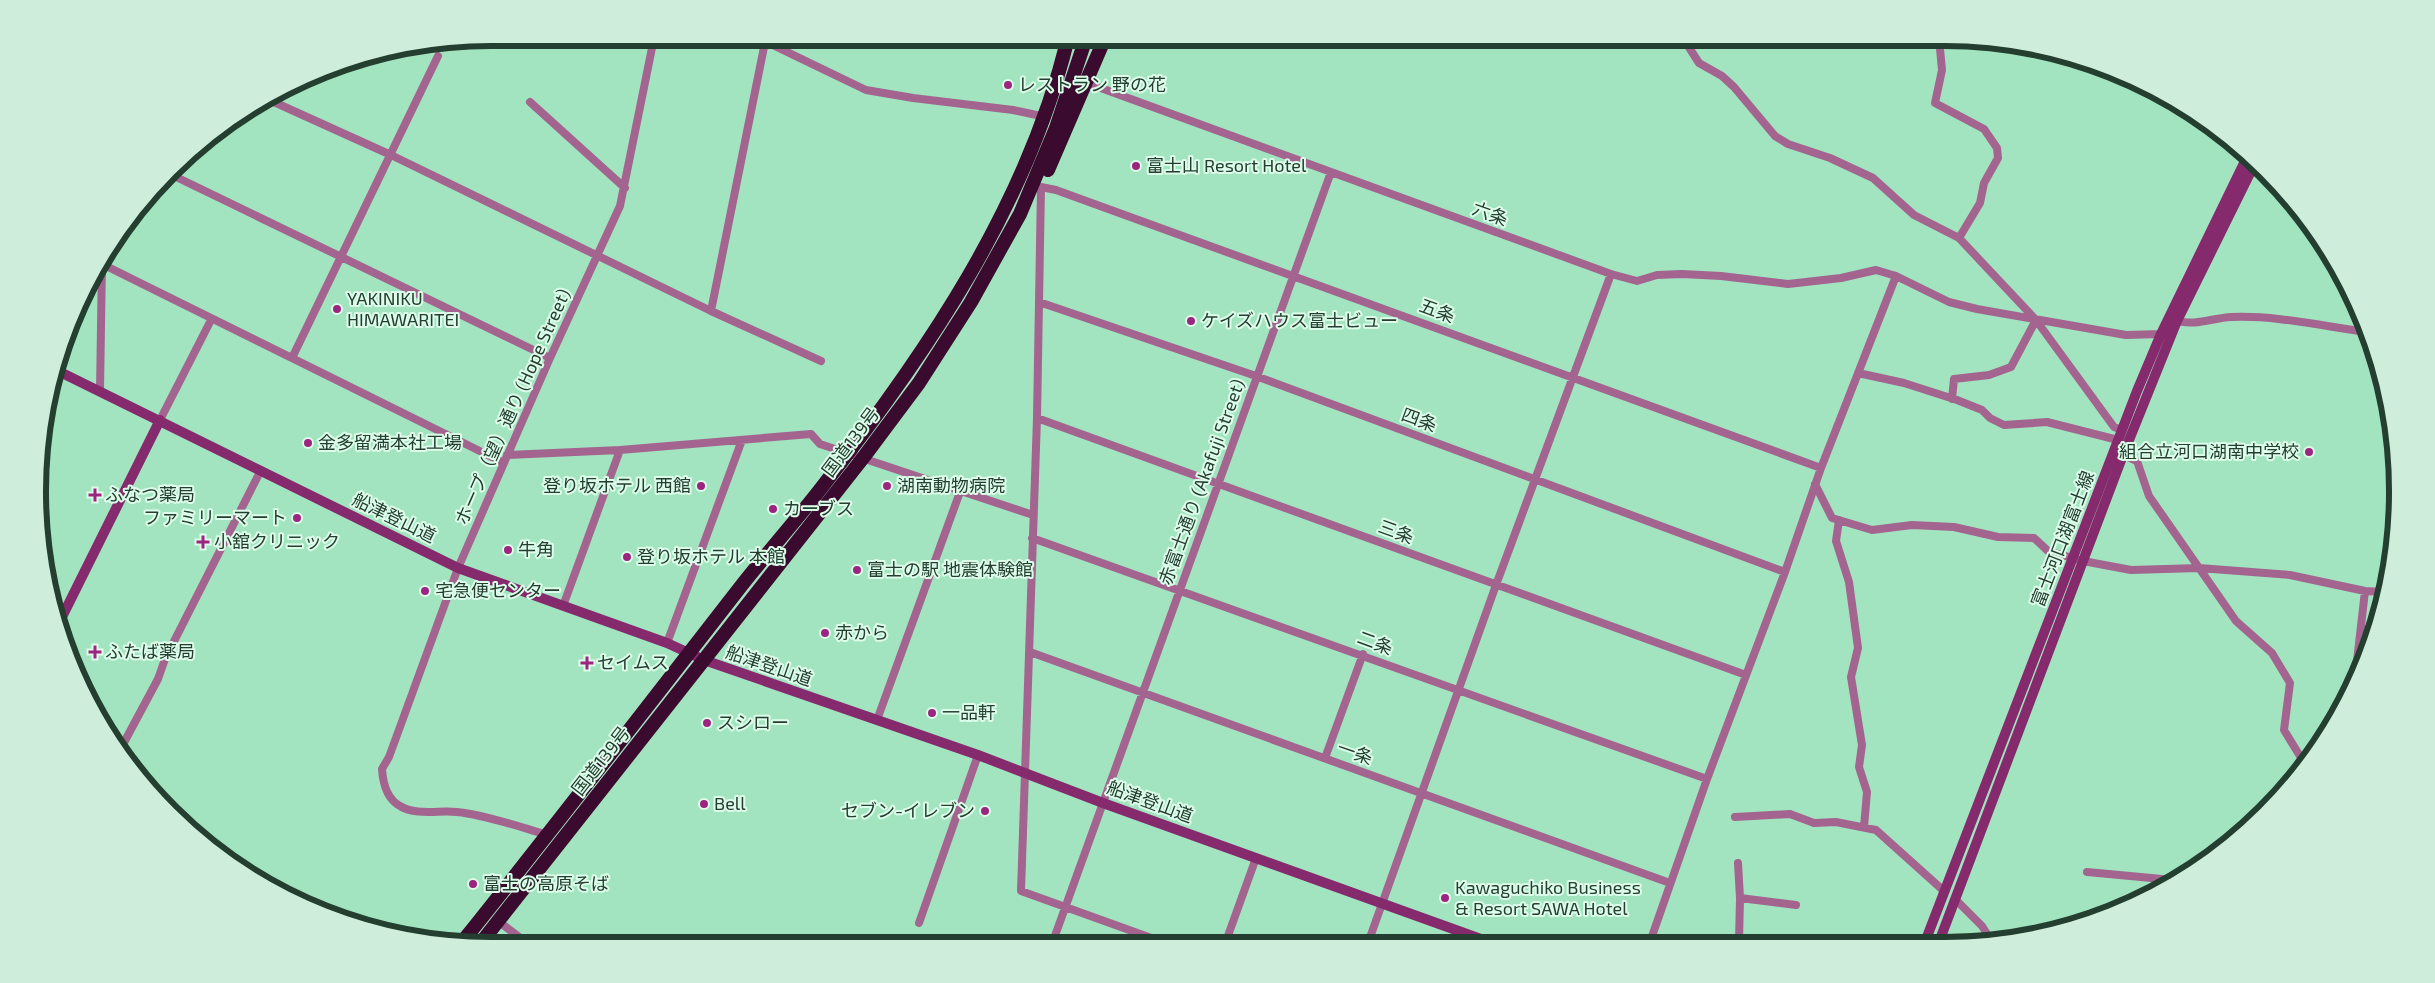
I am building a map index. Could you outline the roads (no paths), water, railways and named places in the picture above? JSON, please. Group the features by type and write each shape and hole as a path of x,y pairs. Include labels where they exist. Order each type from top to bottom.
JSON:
{"highway":[{"name":"国道139号","path":"467,936 848,453 902,379 956,298 1020,179 1046,117 1066,46"},
{"name":"国道139号","path":"486,937 863,458 919,383 966,310 1020,214 1056,128 1083,46"},
{"path":"1020,214 1041,187 1102,46"}],"street":[{"name":"ホープ（望）通り (Hope Street)","path":"548,835 458,812 418,812 401,808 392,800 387,792 382,770 389,757 458,568 550,358 620,206 652,46"},
{"path":"711,311 761,46"},
{"path":"774,46 866,90 912,98 1013,110 1046,117"},
{"path":"1687,46 1698,63 1722,76 1776,136 1788,144 1830,158 1873,178 1914,215 1959,238 2036,320 2120,435"},
{"path":"1940,46 1942,70 1935,102 1984,129 1992,138 1998,158 1984,182 1980,203 1959,238"},
{"path":"292,358 438,56"},
{"name":"六条","path":"1087,84 1611,274 1637,281 1657,275 1682,274 1721,276 1788,284 1841,278 1876,270 1896,276 1949,302 2036,320 2126,335 2161,334"},
{"path":"530,102 625,188"},
{"path":"275,103 391,156 711,311 821,360"},
{"name":"富士河口湖富士線","path":"1941,937 2078,560 2120,435 2161,334 2244,164"},
{"name":"富士河口湖富士線","path":"1927,937 2078,560 2177,321 2251,171"},
{"name":"赤富士通り (Akafuji Street)","path":"1054,937 1331,172"},
{"path":"177,177 550,358"},
{"path":"1041,187 1037,418 1021,891 1148,937"},
{"name":"五条","path":"1041,187 1056,190 1293,274 1821,468"},
{"path":"108,265 211,320 504,463"},
{"path":"1370,937 1496,585 1611,274"},
{"path":"1652,937 1707,779 1785,572 1815,484 1896,276"},
{"path":"100,391 102,277"},
{"name":"四条","path":"1039,302 1256,376 1785,572"},
{"path":"2161,334 2177,321 2185,323 2231,317 2359,331"},
{"path":"63,614 211,320"},
{"path":"1952,399 1954,379 1989,375 2011,367 2036,320"},
{"name":"船津登山道","path":"62,373 458,568 667,643 689,655 978,755 1103,803 1476,937"},
{"path":"1858,373 1904,383 1952,399 1982,410 1990,418 2004,424 2047,422 2120,435"},
{"name":"三条","path":"1037,418 1746,675"},
{"path":"507,455 620,450 812,434 820,444 1033,515"},
{"path":"667,643 742,440"},
{"path":"563,606 620,450"},
{"path":"2123,455 2137,461 2149,496 2236,621 2272,653 2290,683 2284,730 2301,758"},
{"path":"124,743 158,679 165,659 261,470"},
{"path":"1815,484 1832,518 1872,530 1912,525 1946,526 1998,537 2034,538 2048,551 2078,560 2131,570 2199,568 2290,575 2365,591 2377,592"},
{"path":"877,720 960,492"},
{"path":"1839,520 1836,541 1849,582 1858,648 1851,677 1862,745 1859,767 1867,792 1864,827"},
{"name":"二条","path":"1032,538 1363,654 1707,779"},
{"path":"2358,655 2365,591"},
{"name":"一条","path":"1030,652 1670,883"},
{"path":"1325,758 1363,654"},
{"path":"919,923 978,755"},
{"path":"1736,817 1790,814 1814,823 1836,822 1864,827 1883,836 1945,892"},
{"path":"1228,937 1256,858"},
{"path":"1738,863 1739,937"},
{"path":"2087,872 2162,879"},
{"path":"1740,898 1796,905"},
{"path":"1956,900 1982,926 1987,935"},
{"path":"498,921 518,937"}],"place":[{"name":"レストラン 野の花","path":"1008,85"},
{"name":"富士山 Resort Hotel","path":"1136,166"},
{"name":"YAKINIKU HIMAWARITEI","path":"337,309"},
{"name":"ケイズハウス富士ビュー","path":"1191,321"},
{"name":"金多留満本社工場","path":"308,443"},
{"name":"組合立河口湖南中学校","path":"2309,452"},
{"name":"登り坂ホテル 西館","path":"701,486"},
{"name":"湖南動物病院","path":"887,486"},
{"name":"ふなつ薬局","path":"95,495"},
{"name":"カーブス","path":"773,509"},
{"name":"ファミリーマート","path":"297,518"},
{"name":"小舘クリニック","path":"203,542"},
{"name":"牛角","path":"508,550"},
{"name":"登り坂ホテル 本館","path":"627,557"},
{"name":"富士の駅 地震体験館","path":"857,570"},
{"name":"宅急便センター","path":"425,591"},
{"name":"赤から","path":"825,633"},
{"name":"ふたば薬局","path":"95,652"},
{"name":"セイムス","path":"587,663"},
{"name":"一品軒","path":"932,713"},
{"name":"スシロー","path":"707,723"},
{"name":"Bell","path":"704,804"},
{"name":"セブン-イレブン","path":"985,811"},
{"name":"富士の高原そば","path":"473,884"},
{"name":"Kawaguchiko Business & Resort SAWA Hotel","path":"1445,898"}]}
